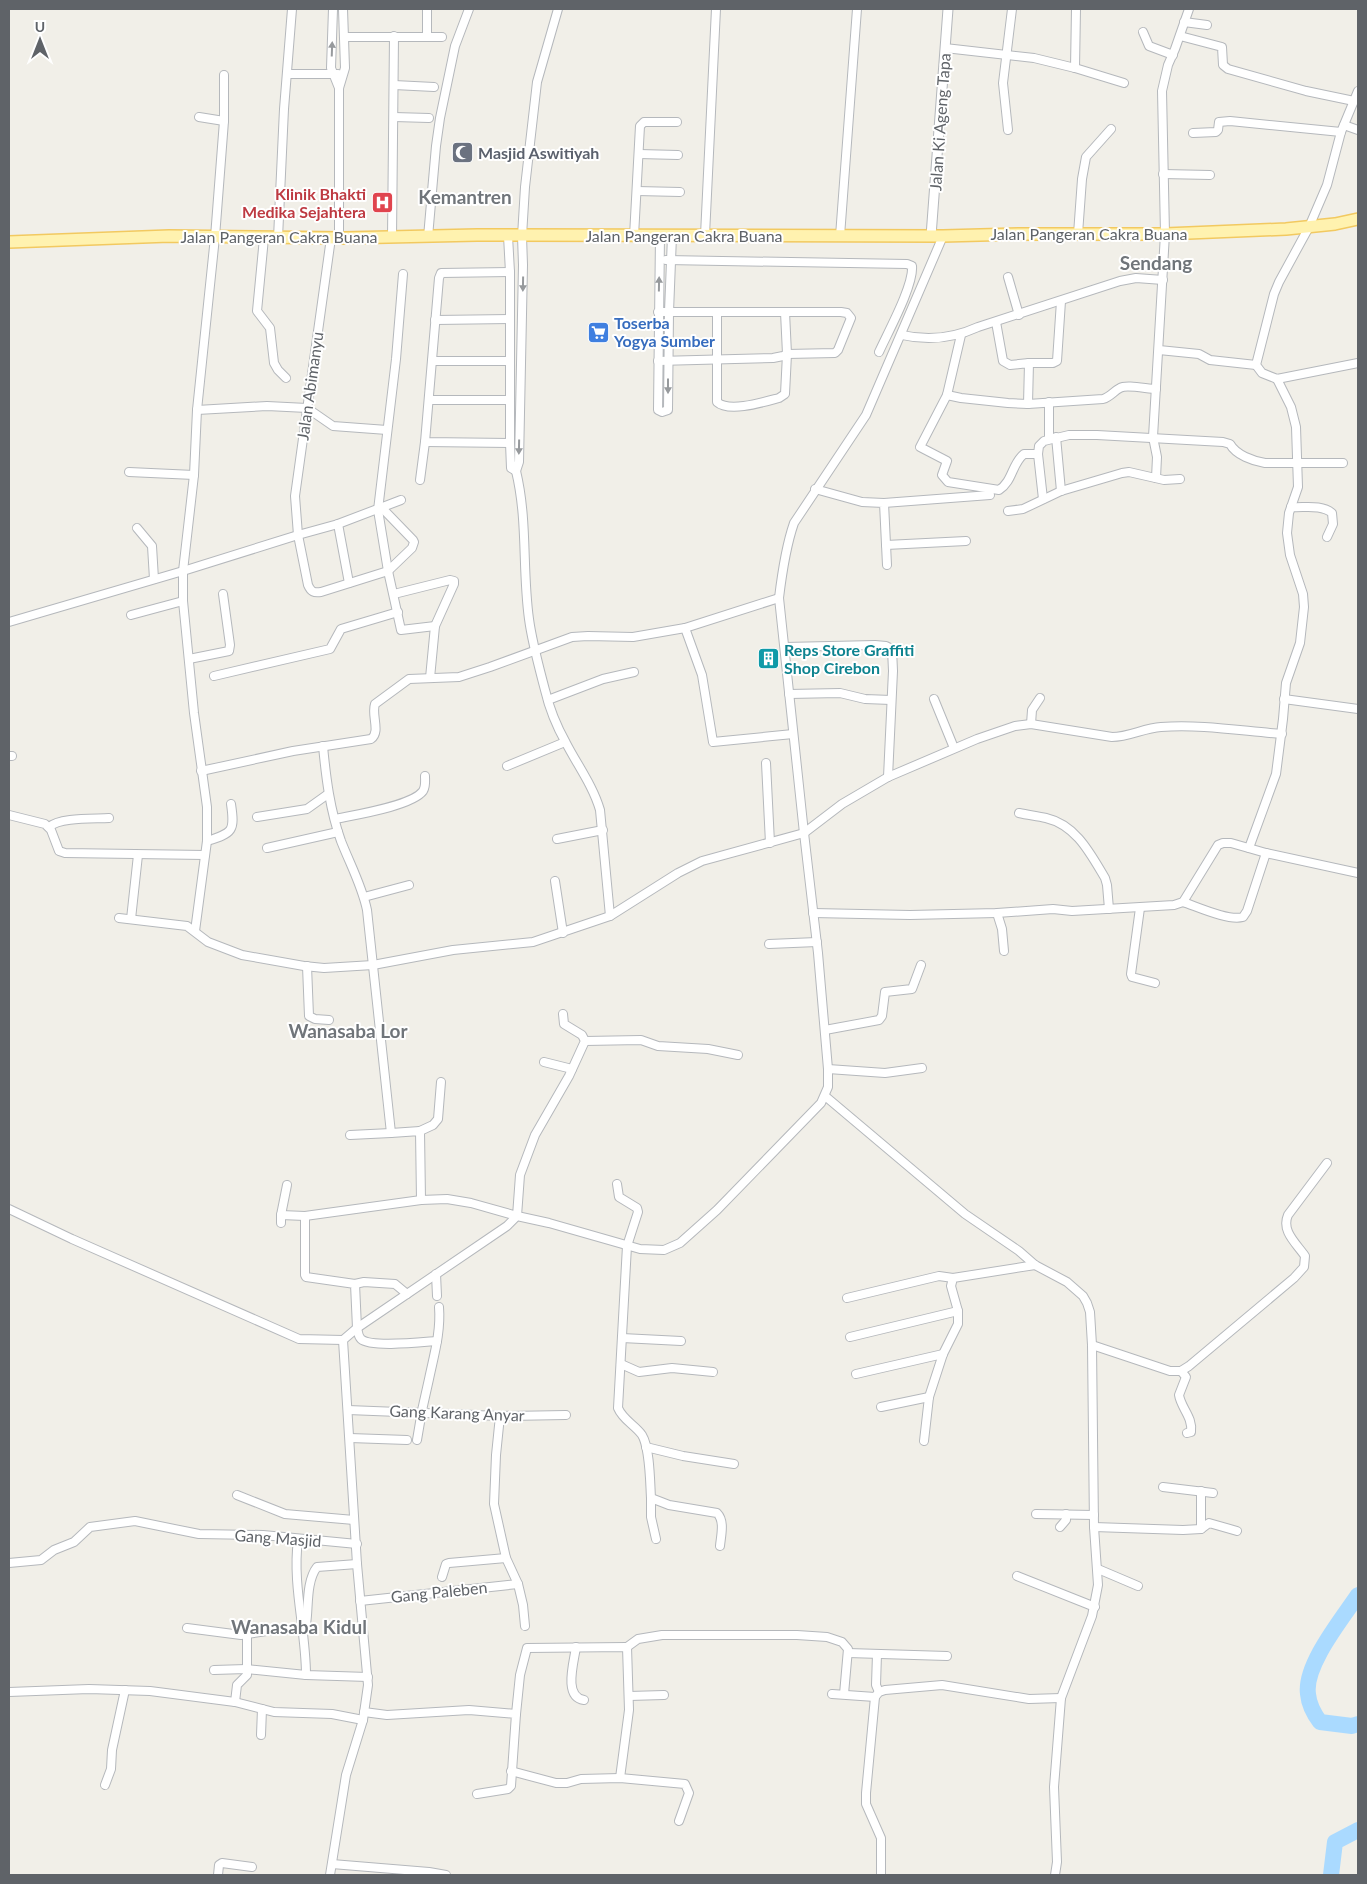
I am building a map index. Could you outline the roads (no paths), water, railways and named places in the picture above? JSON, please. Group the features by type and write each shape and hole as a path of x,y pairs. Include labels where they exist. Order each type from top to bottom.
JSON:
{"main road":[{"name":"Jalan Pangeran Cakra Buana","path":"9,242 148,236 392,238 477,235 937,236 1165,234 1309,228 1358,219"}],"street":[{"path":"278,238 292,9"},
{"path":"333,9 332,68 338,88"},
{"path":"338,88 343,74 343,9"},
{"path":"427,9 427,36"},
{"path":"428,237 440,118 456,46 469,9"},
{"path":"558,9 537,82 525,187 522,236 523,274 519,453 516,472 524,513 529,619 535,649 548,700 565,742 595,794 600,810 610,916"},
{"path":"705,236 716,9"},
{"path":"840,236 857,9"},
{"name":"Jalan Ki Ageng Tapa","path":"937,236 948,9"},
{"path":"1008,130 1003,83 1012,9"},
{"path":"1075,68 1076,9"},
{"path":"1156,478 1157,456 1153,437 1165,234 1162,91 1168,65 1180,36 1188,9"},
{"path":"1184,22 1207,25"},
{"path":"1143,32 1149,46 1173,55"},
{"path":"392,238 394,36"},
{"path":"1180,36 1222,47 1223,65 1228,69 1306,91 1354,102"},
{"path":"344,37 442,37"},
{"path":"945,48 1034,58 1124,83"},
{"path":"287,74 343,74"},
{"path":"195,931 205,855 207,807 201,771 189,660 184,601 184,571 194,475 197,410 215,237 224,121 224,75"},
{"path":"394,85 434,87"},
{"name":"Jalan Abimanyu","path":"338,88 335,238 307,408 295,496 298,535 310,590 314,593 321,592 349,583"},
{"path":"1358,91 1342,129 1327,184 1309,228 1274,294 1256,365 1257,369 1262,373 1277,379 1358,363"},
{"path":"199,117 224,121"},
{"path":"394,117 429,118"},
{"path":"1193,133 1216,132 1219,122 1230,121 1358,130"},
{"path":"634,236 641,123 677,122"},
{"path":"1078,234 1082,179 1086,157 1111,129"},
{"path":"639,154 678,155"},
{"path":"1163,174 1210,175"},
{"path":"637,191 680,192"},
{"path":"508,236 510,272 510,443 511,468 516,472"},
{"path":"660,236 658,410 662,412 668,410 672,236"},
{"path":"288,1185 281,1219 421,1200 455,1200 550,1223 640,1249 672,1248 717,1210 821,1102 828,1087 825,1030 779,598 790,533 799,513 866,415 915,303 937,236"},
{"path":"264,238 257,311 270,328 274,363 286,378"},
{"path":"660,260 907,264 912,266 903,298 879,352"},
{"path":"420,480 441,273 510,272"},
{"path":"403,274 380,509 388,571 402,630 435,626"},
{"path":"1008,277 1019,315"},
{"path":"902,335 924,338 964,333 1120,281 1136,278 1162,280"},
{"path":"903,298 915,303"},
{"path":"996,322 1003,362 1010,364 1057,362 1061,301"},
{"path":"658,312 841,312 847,313 851,318 838,350 834,353 787,354 773,358 658,361"},
{"path":"717,312 717,402 721,406 734,407 779,398 785,394 787,354 785,312"},
{"path":"435,320 510,319"},
{"path":"964,333 947,395 920,447 947,461 942,475 948,482 999,490 1008,482 1019,458 1024,454 1038,454"},
{"path":"1158,350 1199,354 1210,360 1256,365"},
{"path":"432,361 509,360"},
{"path":"1028,404 1029,363"},
{"path":"1249,848 1276,774 1288,673 1300,643 1304,607 1303,594 1290,554 1288,526 1291,507 1298,492 1295,418 1292,407 1277,379"},
{"path":"947,395 1028,404 1104,400 1119,388 1126,387 1156,389"},
{"path":"428,400 510,400"},
{"path":"1049,402 1061,491"},
{"path":"197,410 267,406 307,408 333,426 387,430"},
{"path":"1043,499 1038,454 1042,442 1053,438 1097,435 1226,443 1235,451 1258,461 1298,464 1343,463"},
{"path":"425,442 510,443"},
{"path":"129,472 194,475"},
{"path":"1008,511 1023,509 1061,491 1129,472 1164,480 1180,479"},
{"path":"815,489 862,502 884,503 990,494"},
{"path":"9,622 338,524 401,500"},
{"path":"884,503 887,565"},
{"path":"1291,507 1328,509 1332,513 1333,524 1327,537"},
{"path":"338,524 349,583 388,571 412,548 414,542 380,509"},
{"path":"137,528 152,546 154,579"},
{"path":"886,545 966,541"},
{"path":"394,594 450,580 454,581 435,626 430,678"},
{"path":"189,660 227,653 229,651 230,645 223,594"},
{"path":"201,771 323,746 370,739 374,737 375,732 375,704 406,680 459,677 490,668 535,649 572,637 633,637 685,628 779,598"},
{"path":"131,615 184,601"},
{"path":"214,676 330,649 341,629 398,612"},
{"path":"685,628 702,675 714,742 793,734"},
{"path":"785,647 858,644 890,647 893,664 888,777"},
{"path":"548,700 603,679 634,672"},
{"path":"789,694 840,692 865,699 891,700"},
{"path":"1031,724 1032,710 1040,698"},
{"path":"934,699 954,748"},
{"path":"1284,699 1358,709"},
{"path":"119,918 191,927 208,942 242,955 307,966 341,968 373,965 453,950 533,942 610,916 678,873 702,861 804,833 842,804 888,777 954,748 1015,726 1031,724 1104,737 1122,737 1148,728 1176,726 1282,734"},
{"path":"507,766 565,742"},
{"path":"323,746 328,794 338,832 364,897 391,1133"},
{"path":"766,763 770,843"},
{"path":"335,819 406,801 424,790 424,776"},
{"path":"258,817 307,809 328,794"},
{"path":"206,841 230,832 233,821 231,804"},
{"path":"1019,813 1048,818 1070,828 1108,885 1109,908"},
{"path":"9,815 36,821 49,827 57,848 61,852 205,855"},
{"path":"49,827 62,822 109,818"},
{"path":"557,839 603,830"},
{"path":"267,848 338,832"},
{"path":"1183,902 1218,845 1223,842 1266,854 1358,873"},
{"path":"813,913 910,915 997,913 1053,909 1072,911 1140,908 1183,902 1220,915 1238,918 1243,917 1247,911 1266,854"},
{"path":"131,919 138,855"},
{"path":"555,881 562,933"},
{"path":"364,897 409,884"},
{"path":"1140,908 1131,974 1132,977 1137,979 1155,983"},
{"path":"997,913 1002,929 1004,951"},
{"path":"769,944 817,942"},
{"path":"825,1030 879,1020 882,1016 885,992 912,989 921,965"},
{"path":"307,966 309,1016 316,1019 329,1020"},
{"path":"563,1014 564,1024 582,1035 585,1041"},
{"path":"585,1041 641,1040 658,1046 724,1051 738,1055"},
{"path":"9,1209 72,1239 300,1339 344,1340 357,1328 506,1226 517,1216 520,1175 535,1135 572,1069 585,1041"},
{"path":"544,1062 572,1069"},
{"path":"828,1069 885,1074 922,1068"},
{"path":"350,1135 420,1131 433,1126 438,1119 441,1082"},
{"path":"825,1096 965,1214 1019,1251 1035,1265 1067,1282 1083,1296 1090,1312 1094,1527 1098,1585 1095,1607 1062,1698 1054,1788 1057,1862 1055,1875"},
{"path":"420,1131 421,1200"},
{"path":"1092,1345 1170,1371 1181,1371 1294,1278 1304,1267 1305,1256 1285,1229 1285,1222 1288,1215 1327,1163"},
{"path":"617,1184 619,1197 637,1208 638,1212 627,1246 618,1408 620,1413 638,1431 646,1447 656,1539"},
{"path":"305,1216 304,1273 306,1277 355,1284 364,1282 395,1284 407,1294"},
{"path":"847,1298 939,1276 953,1278 1035,1265"},
{"path":"436,1274 437,1296"},
{"path":"924,1441 929,1397 943,1354 958,1324 958,1311 951,1286 953,1278"},
{"path":"355,1284 357,1328 358,1335 362,1340 387,1344 437,1342"},
{"path":"418,1440 440,1324 439,1307"},
{"path":"850,1337 958,1311"},
{"path":"622,1338 681,1341"},
{"path":"330,1875 346,1776 364,1716 368,1677 357,1564 344,1340"},
{"path":"856,1374 943,1354"},
{"path":"621,1364 639,1372 672,1368 713,1372"},
{"path":"1181,1371 1186,1380 1178,1395 1189,1417 1191,1428 1190,1432 1187,1433"},
{"path":"881,1407 929,1397"},
{"name":"Gang Karang Anyar","path":"348,1410 500,1416 566,1415"},
{"path":"500,1416 494,1504 506,1558 518,1584 525,1626"},
{"path":"350,1438 407,1440"},
{"path":"646,1447 683,1456 734,1464"},
{"path":"1162,1487 1213,1493"},
{"path":"1201,1492 1201,1529"},
{"path":"237,1495 285,1514 354,1520"},
{"path":"651,1498 669,1505 717,1513 720,1516 722,1528 720,1546"},
{"path":"1036,1514 1094,1515"},
{"path":"1060,1527 1066,1520 1066,1514"},
{"name":"Gang Masjid","path":"9,1563 41,1560 54,1550 74,1542 90,1527 135,1521 199,1534 263,1535 298,1540 357,1544"},
{"path":"1094,1527 1183,1530 1201,1529 1209,1523 1237,1531"},
{"path":"298,1540 296,1574 306,1650 306,1675"},
{"path":"442,1577 445,1567 449,1563 506,1558"},
{"path":"303,1630 307,1624 307,1601 310,1579 316,1567 357,1564"},
{"path":"1098,1569 1138,1586"},
{"path":"1017,1576 1095,1607"},
{"name":"Gang Paleben","path":"360,1601 518,1584"},
{"path":"188,1628 247,1635 270,1631 303,1630"},
{"path":"235,1702 237,1685 246,1677 247,1635"},
{"path":"477,1794 508,1789 511,1784 520,1675 526,1648 627,1646 638,1639 662,1635 812,1635 842,1642 845,1645 848,1653 844,1694"},
{"path":"620,1778 625,1750 629,1696 627,1646"},
{"path":"576,1647 572,1687 574,1695 578,1699 584,1700"},
{"path":"848,1653 947,1656"},
{"path":"877,1654 877,1694 866,1804 881,1838 880,1875"},
{"path":"214,1670 246,1669 306,1675 368,1677"},
{"path":"832,1694 877,1694 885,1690 942,1684 1029,1699 1062,1698"},
{"path":"9,1692 27,1690 150,1691 235,1702 274,1712 364,1716 469,1710 516,1714"},
{"path":"105,1785 111,1769 112,1750 125,1690"},
{"path":"629,1696 664,1695"},
{"path":"261,1735 262,1709"},
{"path":"512,1771 556,1783 567,1783 581,1779 620,1778 685,1784"},
{"path":"685,1784 692,1777"},
{"path":"679,1821 689,1793 685,1784"},
{"path":"218,1875 219,1865 222,1863 252,1867"},
{"path":"332,1864 446,1875"}],"waterway":[{"path":"1358,1595 1318,1656 1308,1682 1309,1702 1320,1722 1352,1726 1358,1724"},
{"path":"1331,1875 1335,1842 1358,1830"}],"place":[{"name":"Masjid Aswitiyah","path":"462,153"},
{"name":"Klinik Bhakti Medika Sejahtera","path":"382,203"},
{"name":"Toserba Yogya Sumber","path":"598,332"},
{"name":"Reps Store Graffiti Shop Cirebon","path":"768,659"}],"district":[{"name":"Kemantren","path":"465,197"},
{"name":"Sendang","path":"1156,263"},
{"name":"Wanasaba Lor","path":"348,1031"},
{"name":"Wanasaba Kidul","path":"299,1627"}]}
